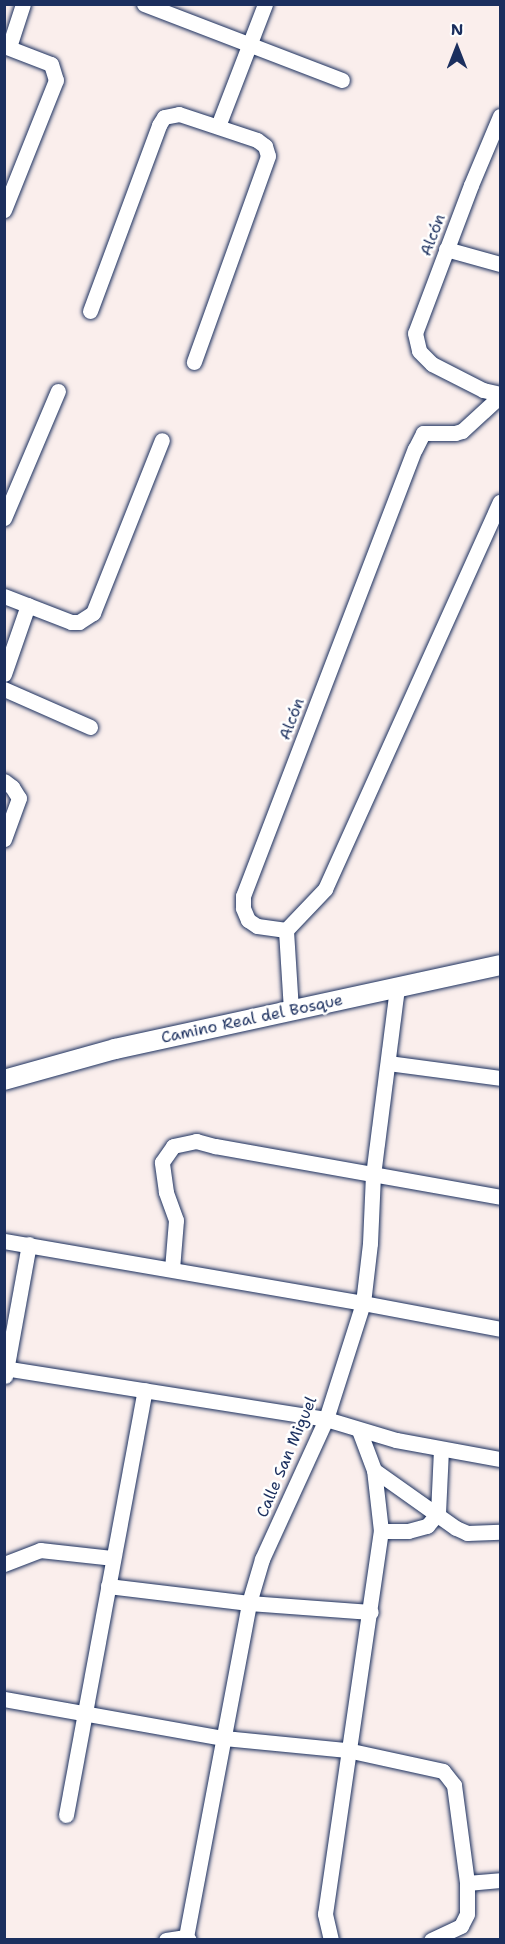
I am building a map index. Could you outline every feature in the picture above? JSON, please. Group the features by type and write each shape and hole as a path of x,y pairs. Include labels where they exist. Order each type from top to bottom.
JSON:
{"street":[{"path":"4,210 56,80 51,64 7,47 24,4"},
{"path":"144,4 342,80"},
{"path":"218,126 264,4"},
{"path":"90,311 159,125 164,117 179,114 262,143 268,156 194,362"},
{"name":"Alcón","path":"501,116 415,333 419,351 432,364 483,390 501,395"},
{"path":"447,249 501,264"},
{"path":"4,518 58,391"},
{"name":"Alcón","path":"286,930 257,926 248,920 243,908 243,896 415,449 423,434 438,432 455,434 462,431 501,395"},
{"path":"4,596 70,622 79,622 93,613 162,440"},
{"path":"291,1010 286,930 325,889 501,502"},
{"path":"4,674 28,605"},
{"path":"4,689 90,727"},
{"path":"4,781 12,787 19,798 4,839"},
{"name":"Camino Real del Bosque","path":"4,1080 115,1049 501,965"},
{"name":"Calle San Miguel","path":"166,1940 188,1938 249,1603 262,1559 326,1419 363,1303 370,1243 373,1175 397,987"},
{"path":"388,1063 501,1078"},
{"path":"172,1269 176,1220 166,1192 162,1162 173,1146 196,1141 501,1197"},
{"path":"4,1241 501,1329"},
{"path":"29,1244 5,1372 145,1390 326,1419 359,1430 441,1450 501,1459"},
{"path":"66,1815 145,1390"},
{"path":"331,1940 325,1914 347,1750 371,1612 381,1531 374,1470 359,1430"},
{"path":"381,1531 408,1530 427,1526 438,1513 441,1450"},
{"path":"374,1470 438,1513 456,1528 467,1533 501,1532"},
{"path":"4,1564 40,1550 112,1558"},
{"path":"108,1586 249,1603 371,1612"},
{"path":"4,1699 224,1738 347,1750 434,1768 450,1777 454,1785 467,1883 466,1919 453,1932 431,1940"},
{"path":"467,1883 501,1880"}]}
